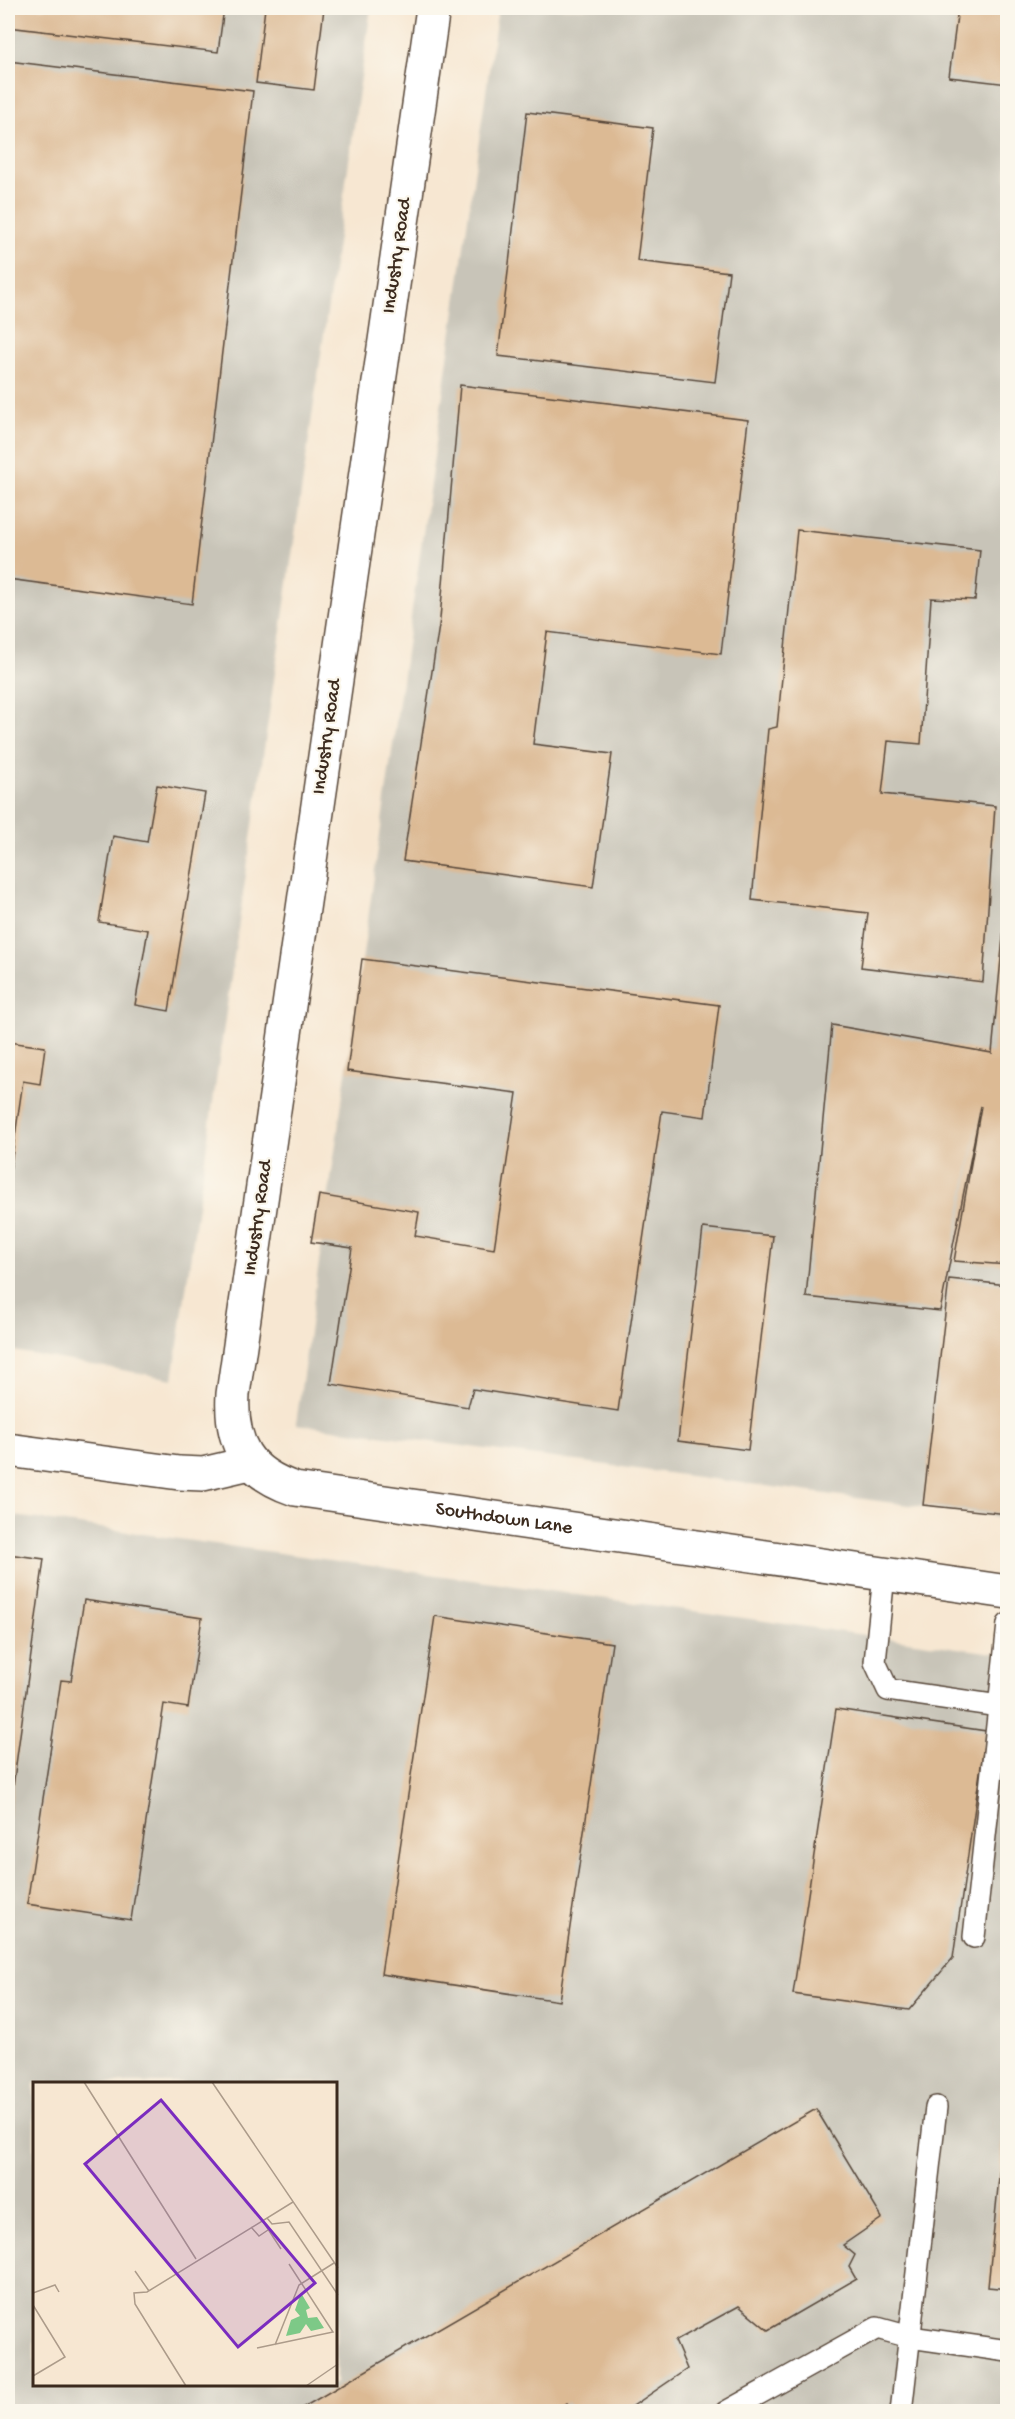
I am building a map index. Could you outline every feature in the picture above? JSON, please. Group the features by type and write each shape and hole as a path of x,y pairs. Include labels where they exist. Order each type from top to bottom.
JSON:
{"street":[{"name":"Industry Road","path":"250,1463 241,1449 234,1427 233,1394 433,8"},
{"path":"8,1450 179,1473 202,1474 250,1463"},
{"name":"Southdown Lane","path":"250,1463 266,1476 295,1489 1008,1592"}],"lane":[{"path":"884,1575 875,1662 888,1690 999,1706"},
{"path":"974,1937 999,1706 1001,1665 1008,1624"},
{"path":"900,2412 936,2107"},
{"path":"726,2412 877,2328 910,2337 1008,2351"}],"shaded area":[{"path":"8,8 371,8 173,1379 8,1350"},
{"path":"498,8 1007,8 1007,1518 296,1424"},
{"path":"8,1515 1007,1655 1007,2411 8,2412"}],"building":[{"path":"8,8 224,8 218,52 8,27"},
{"path":"265,8 324,8 314,90 256,83"},
{"path":"958,8 1008,8 1008,84 949,77"},
{"path":"8,61 253,91 192,604 8,579"},
{"path":"527,112 653,128 637,261 729,272 715,382 498,356"},
{"path":"460,385 748,420 721,654 547,632 533,744 612,754 593,887 403,861 440,619"},
{"path":"797,530 980,550 975,600 931,598 921,744 888,741 882,794 995,806 983,982 861,967 868,913 752,900 768,729 777,727"},
{"path":"157,785 205,793 169,1011 135,1005 148,930 99,922 113,836 147,842"},
{"path":"1004,927 1008,927 1008,1265 954,1261 981,1106 940,1311 806,1297 832,1025 992,1053"},
{"path":"362,959 719,1005 705,1117 662,1111 618,1411 473,1389 468,1407 331,1384 352,1248 311,1242 319,1195 419,1212 415,1236 494,1249 517,1093 347,1071"},
{"path":"8,1042 45,1047 40,1084 23,1081 9,1178"},
{"path":"703,1228 773,1236 748,1450 678,1441"},
{"path":"949,1279 1008,1285 1008,1514 923,1505"},
{"path":"8,1554 44,1559 9,1816 8,1816"},
{"path":"84,1600 202,1618 188,1708 164,1704 131,1920 27,1904 61,1680 71,1681"},
{"path":"435,1616 612,1643 559,2001 381,1974"},
{"path":"836,1709 986,1731 953,1958 909,2010 793,1994"},
{"path":"1006,2107 1008,2107 1008,2289 988,2287"},
{"path":"816,2109 882,2218 843,2245 855,2255 849,2267 856,2279 768,2330 739,2306 675,2341 687,2369 624,2412 573,2412 567,2403 553,2412 295,2412"}]}
